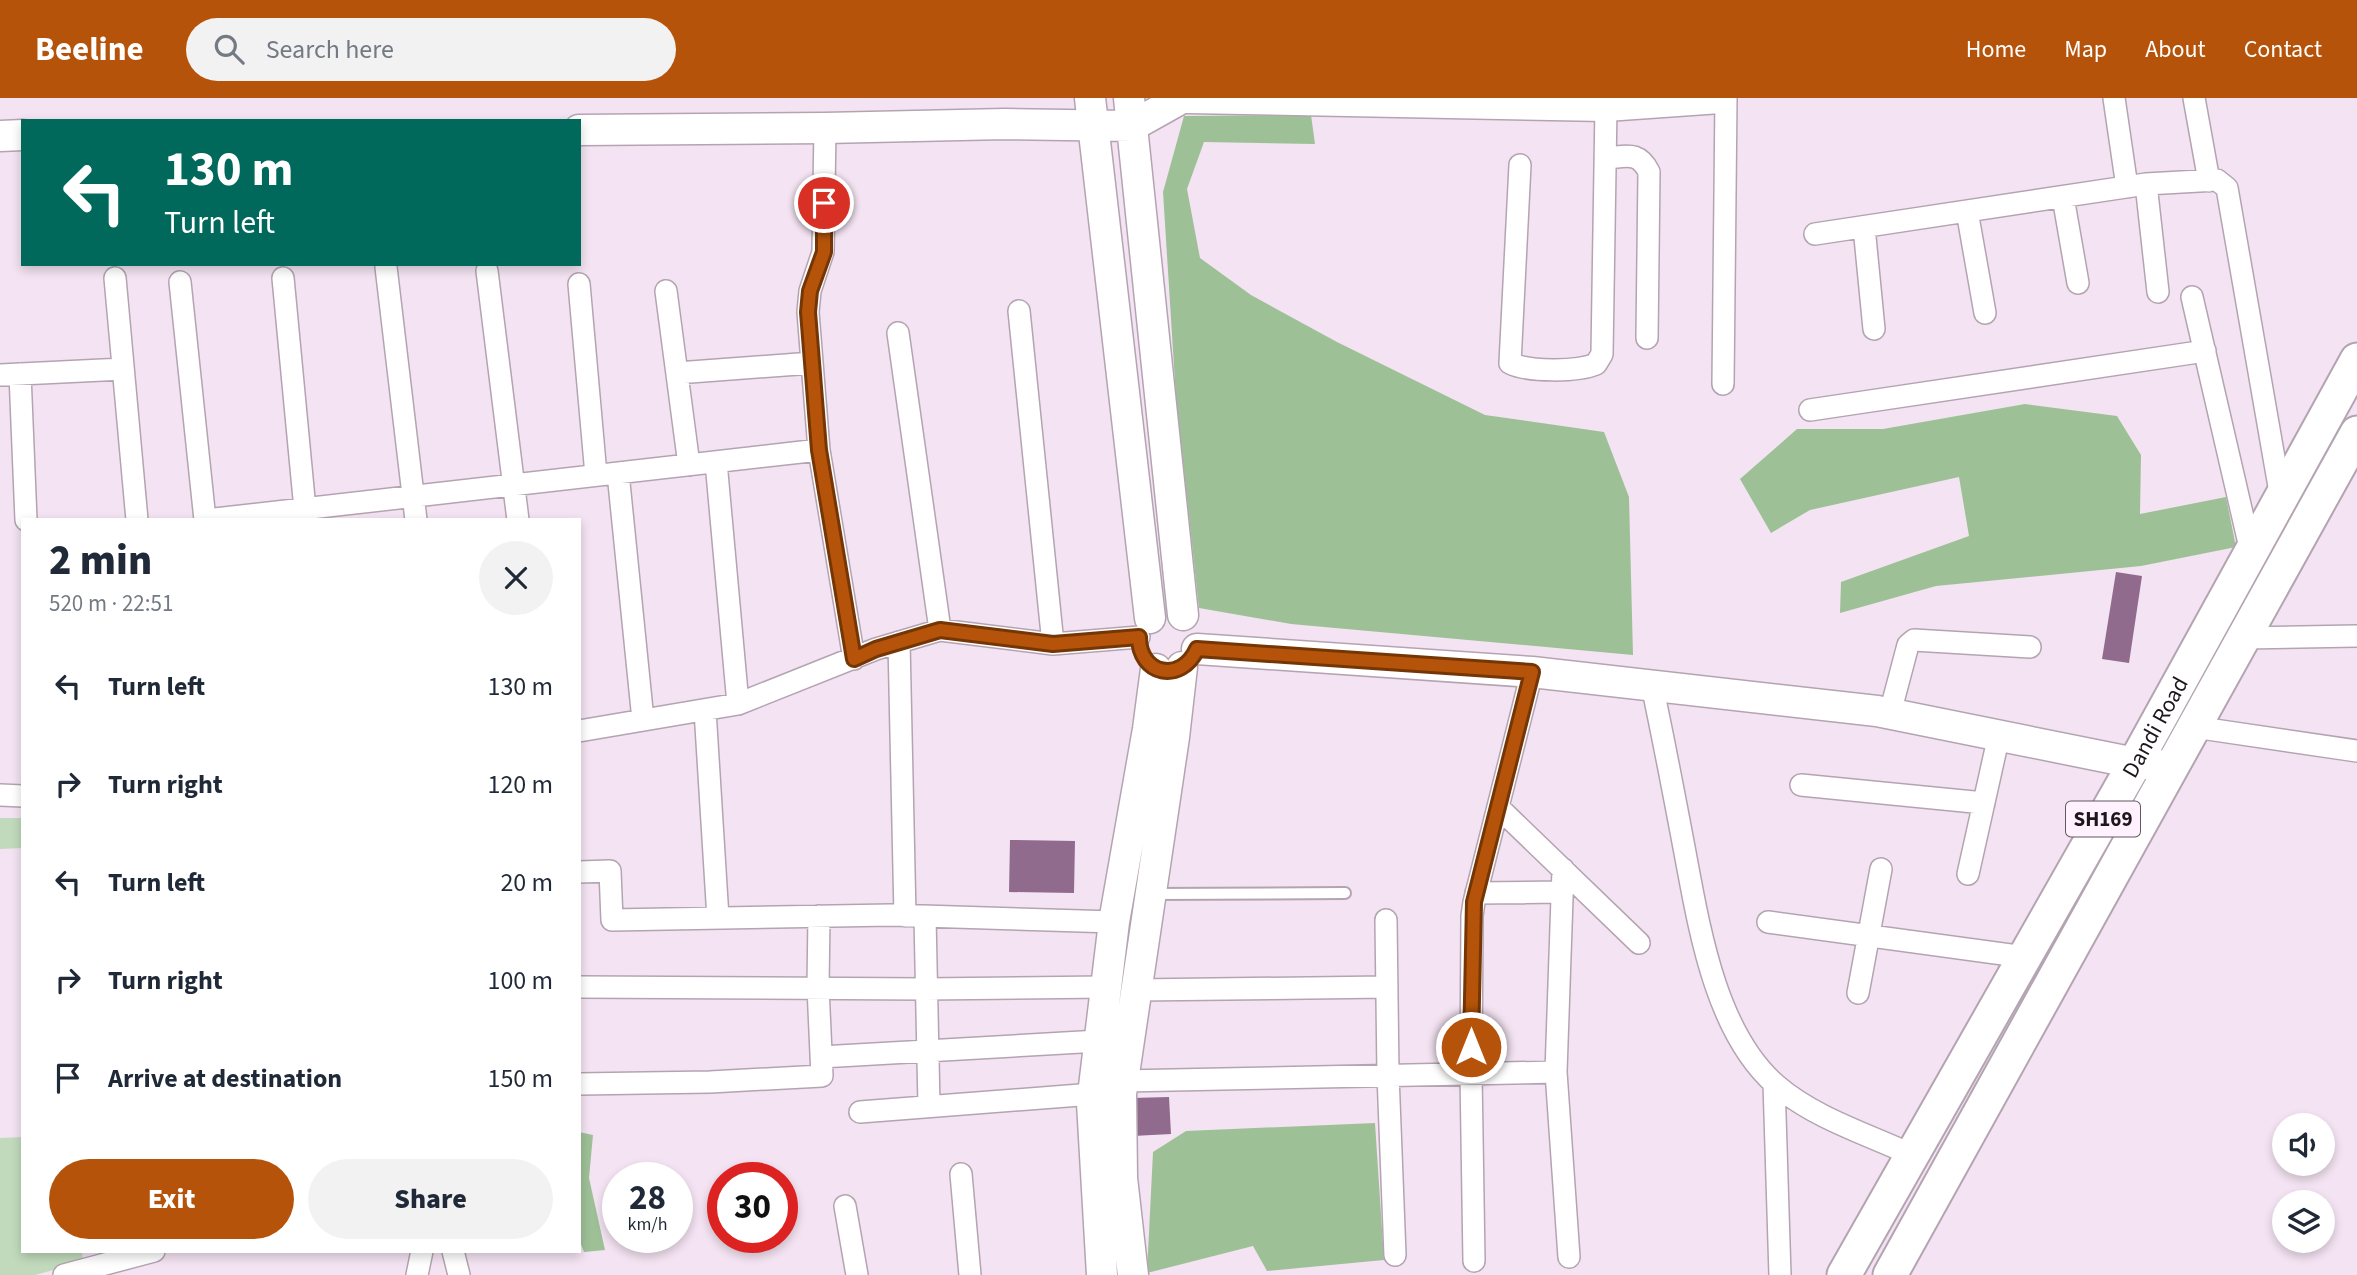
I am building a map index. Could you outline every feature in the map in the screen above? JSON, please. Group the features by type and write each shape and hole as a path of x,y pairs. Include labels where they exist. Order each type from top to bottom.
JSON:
{"main road":[{"path":"581,130 1005,124 1091,112 1130,112 1182,98"},
{"path":"1188,98 1606,106 1720,98"},
{"path":"1091,112 1144,627 1142,655 1178,662 1532,672 1889,713 2135,762 2172,766"},
{"path":"1102,1275 1093,1094 1114,922 1148,729 1195,629 1183,615 1130,112"},
{"path":"0,136 21,135"},
{"name":"Dandi Road","path":"1844,1275 2135,762 2357,360"},
{"name":"Dandi Road","path":"1889,1275 2357,433"},
{"path":"1144,627 1164,612 1183,615"},
{"path":"1133,1275 1122,1178 1121,1094 1150,894 1178,662"}],"street":[{"path":"1723,384 1726,98"},
{"path":"2114,98 2136,185 2158,292"},
{"path":"2194,98 2209,180"},
{"path":"1520,165 1510,363 1528,369 1587,368 1596,364 1602,354 1606,106"},
{"path":"825,128 824,252 810,291 808,312 819,450 854,659"},
{"path":"1605,158 1637,156 1643,160 1649,172 1647,338"},
{"path":"1815,234 2136,185 2209,180 2223,183 2227,188 2281,498"},
{"path":"2063,197 2078,283"},
{"path":"1966,211 1985,313"},
{"path":"1864,227 1874,329"},
{"path":"386,267 416,518"},
{"path":"487,271 518,518"},
{"path":"115,278 137,518"},
{"path":"283,278 305,514"},
{"path":"180,282 206,518"},
{"path":"579,284 643,720"},
{"path":"666,291 689,465"},
{"path":"2192,297 2251,552"},
{"path":"1019,311 1053,644"},
{"path":"898,333 940,630"},
{"path":"1810,410 2204,351"},
{"path":"677,373 812,363"},
{"path":"26,518 10,375 123,369"},
{"path":"239,518 305,514 414,496 819,450"},
{"path":"716,462 738,704"},
{"path":"581,731 738,704 876,649 940,630 1053,644 1144,627"},
{"path":"2243,638 2357,636"},
{"path":"1889,713 1909,645 1914,640 2030,647"},
{"path":"900,642 915,917 925,989 929,1107"},
{"path":"1474,1261 1472,916 1532,672"},
{"path":"1652,685 1711,974 1728,1016 1750,1055 1774,1083 1802,1105 1912,1155"},
{"path":"705,710 718,918"},
{"path":"2194,727 2357,751"},
{"path":"1968,874 1999,735"},
{"path":"1801,785 1984,803"},
{"path":"0,795 21,796"},
{"path":"1498,807 1639,943"},
{"path":"1563,869 1556,1072 1569,1257"},
{"path":"1858,993 1881,869"},
{"path":"581,872 610,871 612,920 819,916 1114,922"},
{"path":"1476,893 1562,891"},
{"path":"581,1084 710,1082 822,1076 818,987 819,916"},
{"path":"1386,920 1388,1075 1395,1255"},
{"path":"1768,922 2025,957"},
{"path":"581,987 1106,987"},
{"path":"1136,990 1387,987"},
{"path":"821,1056 1099,1041"},
{"path":"1123,1081 1556,1072"},
{"path":"1774,1083 1780,1275"},
{"path":"860,1112 1093,1094"},
{"path":"961,1174 970,1275"},
{"path":"845,1206 857,1275"},
{"path":"64,1275 146,1253"},
{"path":"417,1275 422,1253"},
{"path":"454,1253 459,1275"}],"lane":[{"path":"1150,894 1345,893"}],"green space":[{"path":"1311,115 1315,144 1204,142 1187,189 1200,258 1251,295 1337,342 1485,415 1604,432 1629,497 1633,655 1291,624 1199,608 1176,398 1163,192 1184,116"},
{"path":"2025,404 2117,416 2141,455 2140,514 2226,497 2236,547 2141,566 1936,586 1840,613 1841,582 1969,536 1959,477 1810,510 1771,533 1740,479 1797,429 1883,429"},
{"path":"0,818 21,818 21,848 0,849"},
{"path":"1375,1123 1384,1260 1267,1271 1253,1246 1147,1273 1153,1152 1186,1131"},
{"path":"581,1132 593,1135 589,1178 602,1236 602,1250 584,1252 581,1244"},
{"path":"21,1137 21,1253 82,1253 83,1262 35,1275 0,1275 0,1138"}],"building":[{"path":"2116,572 2142,576 2129,663 2102,659"},
{"path":"1010,840 1075,841 1074,893 1009,892"},
{"path":"1169,1097 1171,1134 1133,1136 1132,1098"}],"route":[{"path":"824,203 824,252 810,291 808,312 819,450 854,659 876,649 940,630 1053,644 1139,637 1139,646 1147,663 1166,671 1185,666 1193,659 1197,649 1532,672 1474,902 1471,1047"}]}
